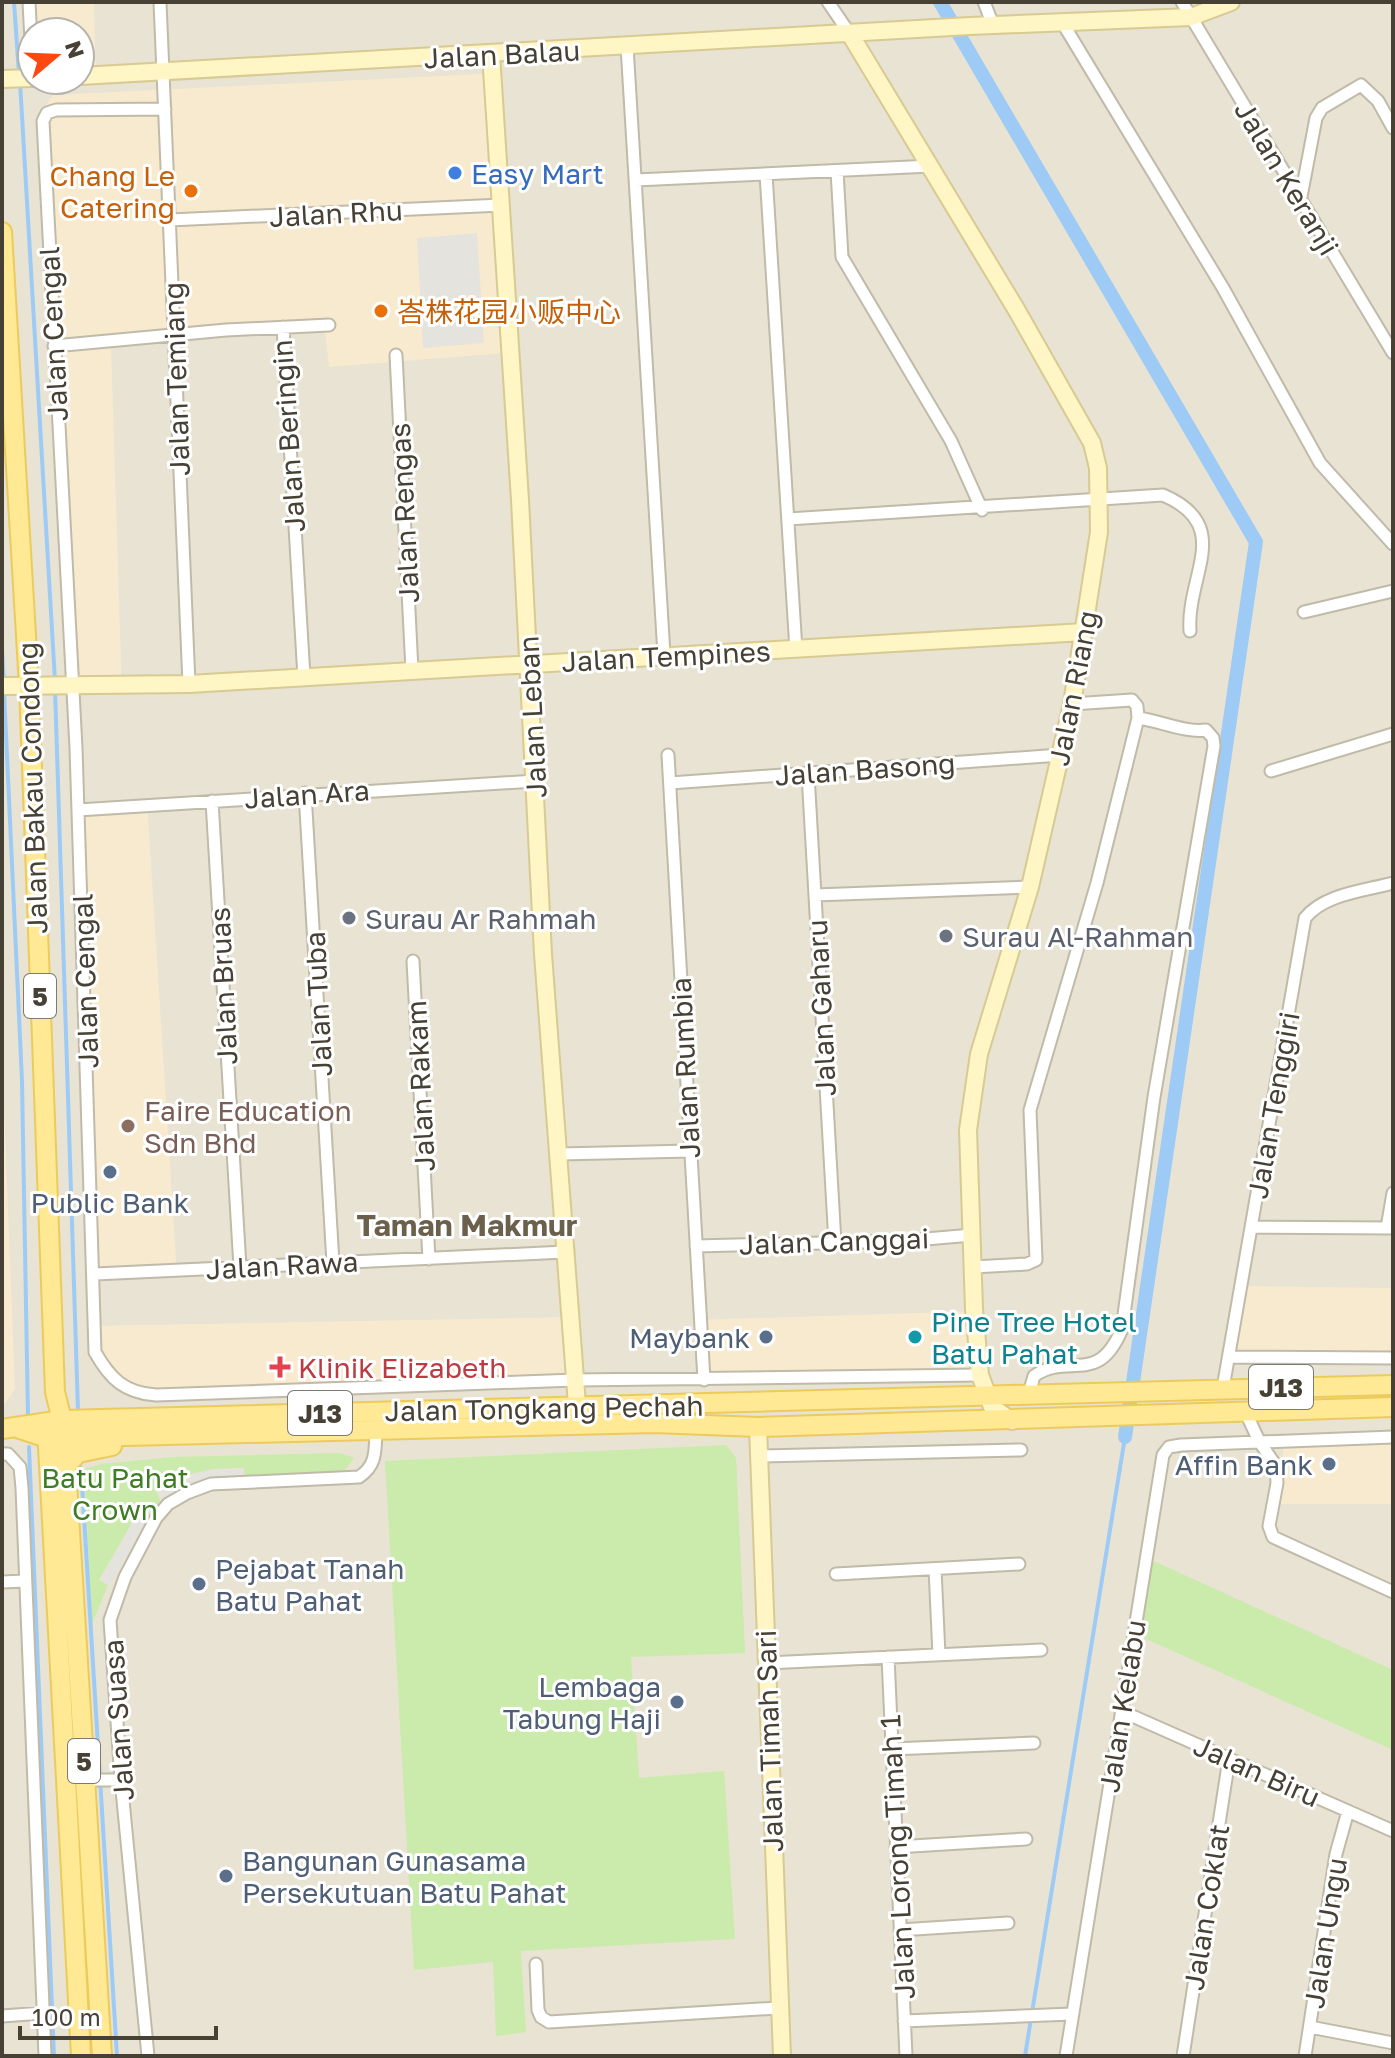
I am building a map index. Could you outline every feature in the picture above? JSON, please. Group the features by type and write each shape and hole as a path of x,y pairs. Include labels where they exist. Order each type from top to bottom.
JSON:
{"main road":[{"name":"Jalan Bakau Condong","path":"2,232 36,686 55,1430 81,2056"},
{"name":"Jalan Tongkang Pechah","path":"55,1430 577,1405 1028,1397 1223,1388 1393,1385"},
{"path":"701,1404 717,1414 749,1416 758,1427 767,1416 803,1410 818,1402"},
{"path":"577,1405 588,1416 647,1414 661,1424"},
{"name":"Jalan Tongkang Pechah","path":"10,1429 187,1434 661,1424 758,1427 1393,1407"},
{"name":"Jalan Bakau Condong","path":"55,1430 66,1466 90,1780 102,2056"},
{"path":"66,1466 71,1457 91,1449 166,1442 187,1434"}],"street":[{"name":"Jalan Temiang","path":"160,2 189,684"},
{"path":"828,2 850,34"},
{"path":"984,2 993,25"},
{"name":"Jalan Keranji","path":"1182,2 1300,202 1392,348"},
{"name":"Jalan Balau","path":"96,75 970,26 1191,17 1231,2"},
{"path":"1062,22 1223,288 1320,463 1393,544"},
{"name":"Jalan Riang","path":"850,34 931,166 1092,443 1100,498 1072,704 1030,887 979,1054 968,1130 980,1375 986,1397"},
{"path":"627,46 664,655"},
{"name":"Jalan Leban","path":"491,54 529,663 543,954 577,1405"},
{"path":"1300,202 1316,118 1322,108 1361,85 1378,101 1393,128"},
{"name":"Jalan Cengal","path":"165,109 56,110 47,113 43,121 66,686 78,810 95,1274 95,1352 108,1373 134,1394 575,1380 980,1375"},
{"path":"636,180 931,166"},
{"path":"837,171 839,240 847,268 951,441 982,510"},
{"path":"766,174 796,650"},
{"name":"Jalan Rhu","path":"170,220 502,205"},
{"path":"283,327 329,325"},
{"name":"Jalan Beringin","path":"54,346 283,327 304,677"},
{"name":"Jalan Rengas","path":"396,355 412,670"},
{"path":"788,519 982,510 1163,495 1185,507 1200,525 1205,548 1189,603 1190,631"},
{"path":"1304,612 1393,591"},
{"name":"Jalan Tempines","path":"3,686 189,684 1084,632"},
{"path":"974,1267 1027,1264 1036,1260 1030,1110 1097,883 1138,718 1137,706 1132,700 1072,704"},
{"path":"1028,1397 1034,1376 1101,1360 1115,1345 1122,1329 1154,1097 1214,746 1206,730 1191,732 1171,722 1138,718"},
{"path":"1271,771 1393,734"},
{"name":"Jalan Rumbia","path":"668,755 704,1380"},
{"name":"Jalan Basong","path":"670,783 1060,755"},
{"name":"Jalan Gaharu","path":"808,774 835,1243"},
{"name":"Jalan Ara","path":"78,810 305,793 535,781"},
{"name":"Jalan Tuba","path":"305,793 333,1263"},
{"name":"Jalan Bruas","path":"212,801 240,1267"},
{"name":"Jalan Tenggiri","path":"1223,1388 1305,918 1314,906 1326,901 1393,883"},
{"path":"815,895 1030,887"},
{"name":"Jalan Rakam","path":"413,961 429,1259"},
{"path":"560,1154 690,1151"},
{"path":"1252,1227 1390,1228 1393,1193"},
{"name":"Jalan Canggai","path":"696,1246 835,1243 972,1235"},
{"name":"Jalan Rawa","path":"95,1274 565,1252"},
{"path":"1229,1357 1393,1358"},
{"path":"986,1397 1012,1421"},
{"path":"1246,1413 1259,1441 1276,1466 1277,1483 1269,1526 1273,1537 1393,1592"},
{"name":"Jalan Timah Sari","path":"758,1427 782,2056"},
{"name":"Jalan Suasa","path":"148,2056 115,1780 110,1620 125,1577 156,1518 168,1504 211,1484 359,1477 369,1470 375,1459 376,1430"},
{"path":"1259,1441 1393,1437"},
{"name":"Jalan Kelabu","path":"1066,2056 1163,1455 1169,1447 1181,1445 1259,1441"},
{"path":"759,1456 1021,1450"},
{"path":"2,1454 8,1454 20,1467 45,2056"},
{"path":"836,1574 1019,1564"},
{"path":"935,1569 939,1655"},
{"path":"2,1582 25,1581"},
{"path":"767,1663 1041,1650"},
{"name":"Jalan Lorong Timah 1","path":"888,1657 906,2056"},
{"name":"Jalan Biru","path":"1121,1711 1393,1831"},
{"path":"892,1749 1034,1743"},
{"name":"Jalan Coklat","path":"1183,2056 1229,1759"},
{"path":"90,1780 115,1780"},
{"name":"Jalan Ungu","path":"1305,2056 1336,1854 1348,1811"},
{"path":"896,1847 1026,1839"},
{"path":"900,1930 1008,1923"},
{"path":"536,1964 538,2010 541,2017 549,2022 778,2008"},
{"path":"2,2016 43,2013"},
{"path":"904,2021 1072,2014"},
{"path":"1310,2027 1393,2043"}],"shaded area":[{"path":"2,2 1393,2 1393,2056 2,2056"},
{"path":"24,2 94,2 94,16 25,16"},
{"path":"502,73 517,352 329,367 325,330 111,345 122,694 67,693 37,118 52,96 96,96 96,93"},
{"path":"477,233 484,343 423,348 417,238"},
{"path":"147,801 177,1275 91,1279 74,806"},
{"path":"2,1055 15,1389 2,1408"},
{"path":"1237,1286 1393,1288 1393,1363 1224,1362"},
{"path":"982,1311 974,1380 699,1385 694,1320"},
{"path":"578,1317 583,1385 153,1400 133,1399 104,1375 90,1326"},
{"path":"1393,1433 1393,1504 1278,1504 1285,1435"},
{"path":"212,1469 242,1470 243,1479 213,1479 181,1489 162,1500 158,1490 169,1482"},
{"path":"137,1515 148,1518 110,1585 100,1581"}],"green space":[{"path":"726,1445 736,1458 745,1653 631,1657 639,1778 724,1771 735,1939 521,1951 526,2032 496,2036 493,1962 414,1970 385,1461"},
{"name":"Batu Pahat Crown","path":"341,1453 354,1458 343,1473 245,1478 244,1468 221,1469 187,1475 156,1490 160,1500 149,1517 137,1514 99,1580 108,1585 92,1624 84,1469 101,1464 174,1457"},
{"path":"1147,1558 1393,1670 1393,1750 1135,1634"}],"waterway":[{"path":"14,2 16,31"},
{"path":"940,2 1256,542 1125,1437"},
{"path":"21,96 55,681"},
{"path":"2,649 4,682"},
{"path":"55,689 78,1411"},
{"path":"4,691 22,1081 28,1417"},
{"path":"1025,2056 1125,1437"},
{"path":"29,1447 54,2056"},
{"path":"81,1468 117,2056"}],"place":[{"name":"Easy Mart","path":"455,173"},
{"name":"Chang Le Catering","path":"191,191"},
{"name":"峇株花园小贩中心","path":"381,311"},
{"name":"Surau Ar Rahmah","path":"349,918"},
{"name":"Surau Al-Rahman","path":"946,936"},
{"name":"Faire Education Sdn Bhd","path":"128,1126"},
{"name":"Public Bank","path":"110,1172"},
{"name":"Maybank","path":"766,1337"},
{"name":"Pine Tree Hotel Batu Pahat","path":"915,1337"},
{"name":"Klinik Elizabeth","path":"280,1367"},
{"name":"Affin Bank","path":"1329,1464"},
{"name":"Pejabat Tanah Batu Pahat","path":"199,1584"},
{"name":"Lembaga Tabung Haji","path":"677,1702"},
{"name":"Bangunan Gunasama Persekutuan Batu Pahat","path":"226,1876"}],"district":[{"name":"Taman Makmur","path":"467,1225"}]}
